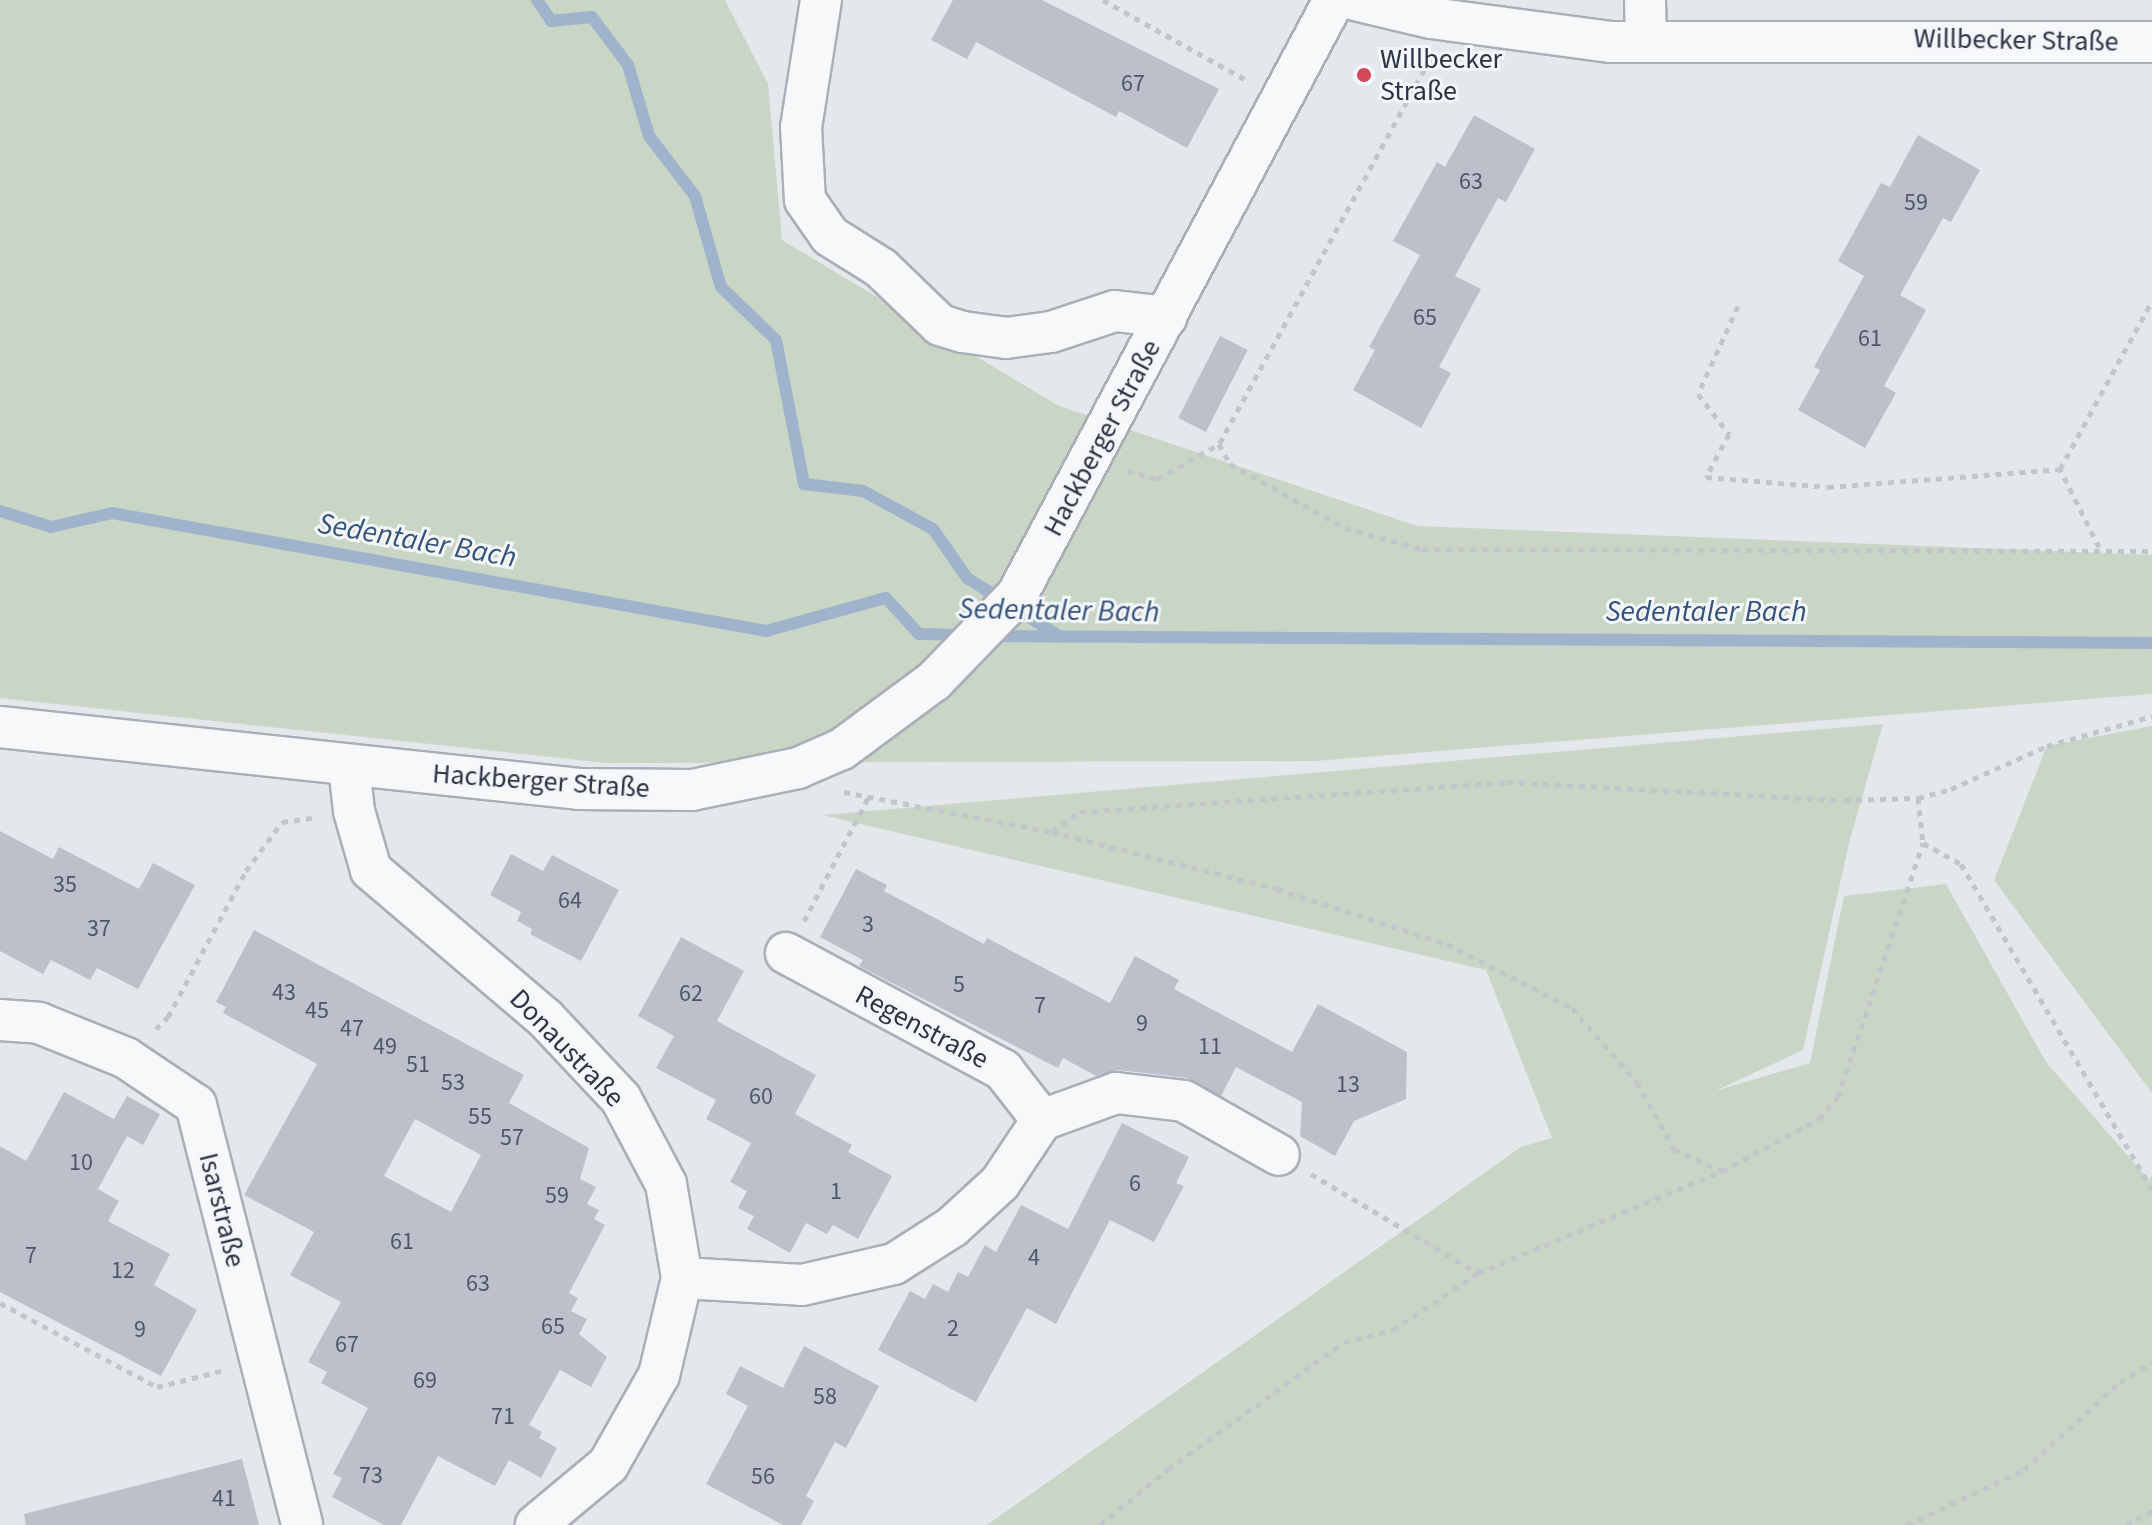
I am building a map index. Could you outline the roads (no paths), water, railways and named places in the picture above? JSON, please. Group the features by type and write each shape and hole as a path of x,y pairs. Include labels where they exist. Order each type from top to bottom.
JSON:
{"street":[{"path":"821,0 801,127 805,200 830,236 870,259 940,325 963,332 1021,336 1115,311 1167,317"},
{"name":"Hackberger Straße","path":"0,727 349,767 579,789 692,790 798,768 842,749 934,681 1017,595 1334,0"},
{"name":"Willbecker Straße","path":"1355,0 1451,21 1611,42 2152,42"},
{"path":"1645,0 1646,41"},
{"name":"Donaustraße","path":"349,767 354,811 371,870 545,1018 621,1099 666,1184 682,1278 659,1375 608,1465 536,1525"},
{"name":"Regenstraße","path":"786,953 1003,1070 1042,1120"},
{"name":"Isarstraße","path":"0,1020 39,1023 126,1058 196,1105 302,1525"},
{"path":"682,1278 802,1285 894,1264 952,1227 1000,1183 1042,1120 1116,1093 1184,1101 1279,1155"}],"waterway":[{"path":"537,0 551,21 592,17 628,65 649,136 695,196 721,287 776,340 804,484 863,491 933,529 967,578 1059,636"},
{"name":"Sedentaler Bach","path":"0,511 51,527 112,513 766,631 886,598 919,634 966,635"},
{"name":"Sedentaler Bach","path":"992,636 2152,643"}],"place":[{"name":"Willbecker Straße","path":"1364,75"}]}
